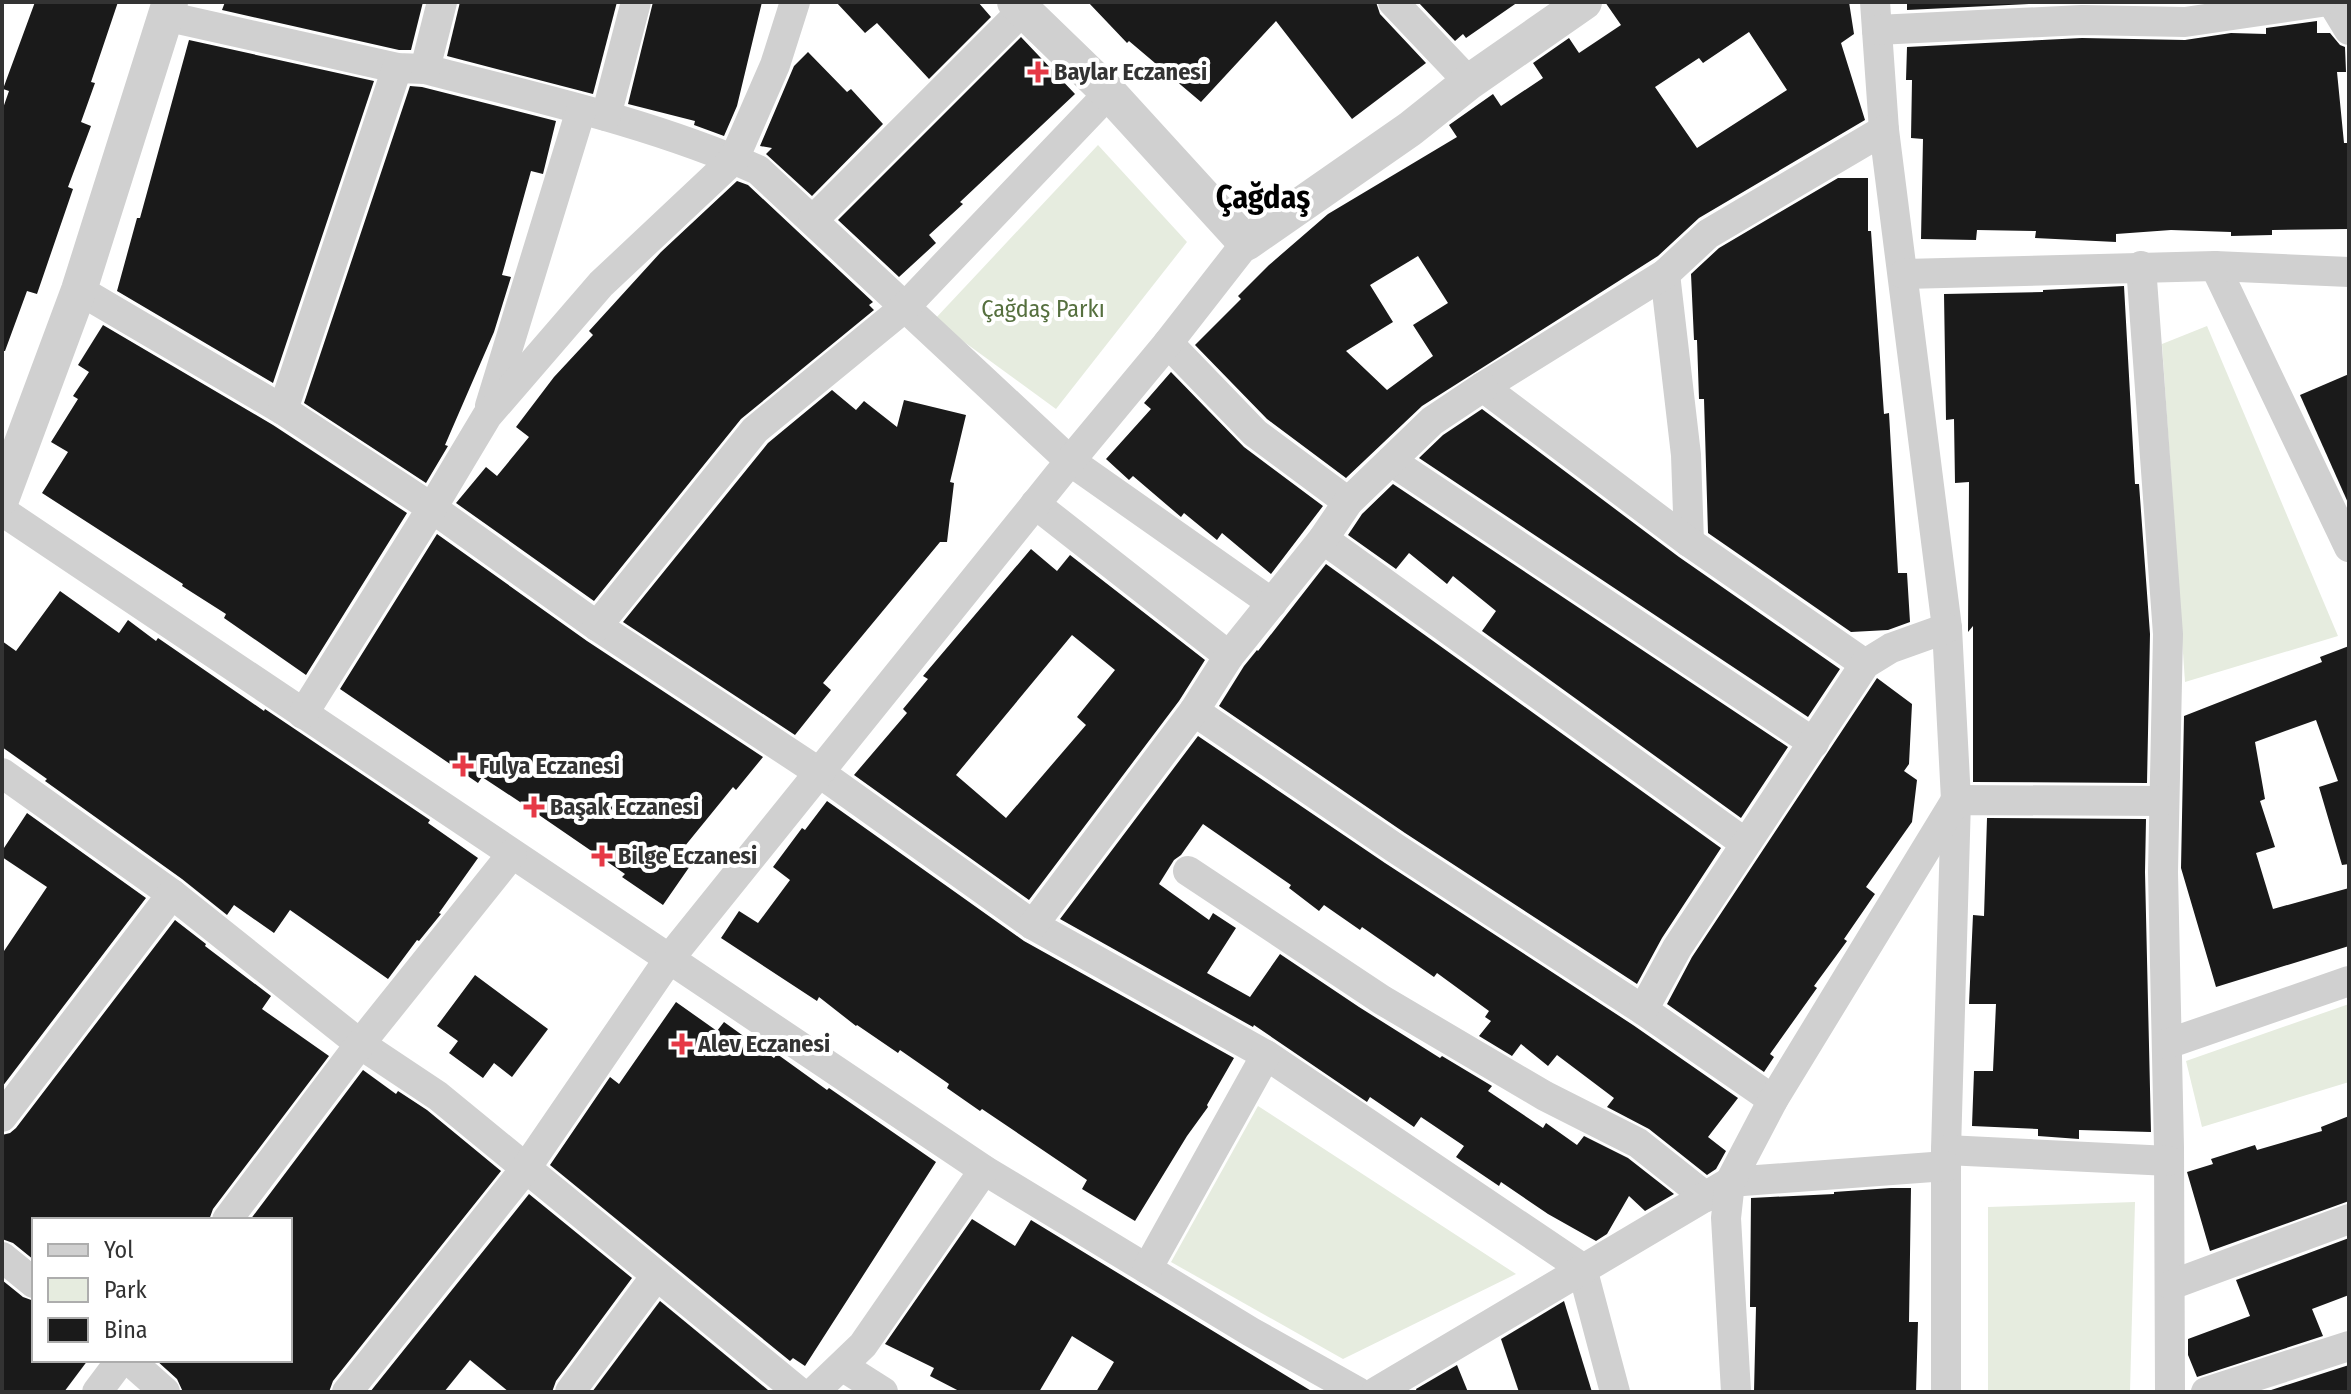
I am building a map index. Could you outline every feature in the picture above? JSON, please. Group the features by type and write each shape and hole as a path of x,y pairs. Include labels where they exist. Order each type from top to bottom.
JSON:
{"street":[{"path":"283,410 411,68 442,2"},
{"path":"487,416 636,2"},
{"path":"303,714 487,416 601,284 734,159 775,65 795,2"},
{"path":"1393,2 1469,82"},
{"path":"347,1392 526,1168 669,959 1246,243 1584,2"},
{"path":"1946,1392 1946,1158 1956,800 1947,628 1884,130 1876,16 2084,11 2185,22 2321,2"},
{"path":"2332,2 2349,30"},
{"path":"813,220 1019,6 1109,93 1246,243"},
{"path":"2,497 79,290 168,9 594,113 734,159 758,170 1070,461 1272,603"},
{"path":"597,626 755,430 904,308 1109,93"},
{"path":"1033,925 1194,711 1229,656 1323,539 1348,502 1432,421 1665,274 1708,234 1884,130"},
{"path":"1904,274 2141,266 2349,272"},
{"path":"2141,266 2168,634 2163,801 2170,1392"},
{"path":"2215,266 2349,547"},
{"path":"1665,274 1686,455 1689,542"},
{"path":"79,290 283,410 432,508 597,626 820,773 1033,925 1266,1055 1582,1268 1615,1392"},
{"path":"1168,343 1255,433 1348,502"},
{"path":"1483,387 1689,542 1865,664"},
{"path":"1391,461 1814,743"},
{"path":"1035,504 1229,656"},
{"path":"2,511 984,1170 1251,1332 1358,1392"},
{"path":"1323,539 1745,843"},
{"path":"1643,1010 1677,948 1865,664 1891,648 1947,628"},
{"path":"1194,711 1773,1100"},
{"path":"2,773 172,894 360,1044 438,1096 799,1392"},
{"path":"1956,800 2163,801"},
{"path":"1718,1189 1956,800"},
{"path":"229,1218 360,1044 512,854"},
{"path":"1188,871 1382,1000 1545,1096 1638,1143 1718,1189 1726,1218 1736,1392"},
{"path":"2,1117 172,894"},
{"path":"2167,1044 2349,981"},
{"path":"1147,1269 1266,1055"},
{"path":"1376,1392 1718,1189 1946,1158 2169,1161"},
{"path":"814,1392 863,1345 984,1170"},
{"path":"2171,1285 2349,1219"},
{"path":"2,1257 32,1281"},
{"path":"570,1392 656,1276"},
{"path":"2206,1392 2349,1346"},
{"path":"97,1392 120,1362"},
{"path":"131,1362 165,1392"},
{"path":"842,1366 883,1392"}],"green space":[{"name":"Çağdaş Parkı","path":"1098,145 1187,242 1056,409 934,320"},
{"path":"2207,326 2338,636 2185,682 2162,344"},
{"path":"2349,1004 2349,1082 2202,1127 2186,1061"},
{"path":"1258,1106 1516,1274 1343,1359 1171,1262"},
{"path":"2135,1202 2130,1392 1988,1392 1988,1207"}],"building":[{"path":"35,2 118,2 81,122 91,126 68,187 73,189 37,294 27,291 5,351 2,351 2,111 9,91 3,89"},
{"path":"225,2 423,2 411,50 399,50 222,10"},
{"path":"460,2 617,2 593,94 447,56"},
{"path":"653,2 762,2 737,106 724,136 694,125 695,121 628,104"},
{"path":"836,2 978,2 991,17 929,79 877,23 865,33"},
{"path":"1088,2 1376,2 1380,14 1426,63 1352,119 1276,21 1201,102 1129,41 1127,43"},
{"path":"1418,2 1518,2 1466,38 1463,34 1455,41"},
{"path":"1605,2 1849,2 1854,34 1841,43 1865,120 1699,218 1658,256 1422,406 1346,478 1267,419 1195,345 1241,299 1238,296 1269,265 1328,214 1457,137 1449,125 1493,94 1501,106 1543,78 1533,63 1569,38 1579,53 1621,25","holes":["1749,32 1787,90 1697,148 1655,87 1699,58 1703,63","1418,256 1448,303 1413,325 1433,356 1387,390 1346,351 1393,322 1370,285"]},
{"path":"1907,2 2069,2 1907,10"},
{"path":"2317,21 2317,33 2330,33 2345,47 2346,72 2337,72 2344,143 2349,143 2349,229 2272,230 2272,235 2231,236 2231,232 2171,230 2116,234 2116,242 2035,238 2036,231 1977,230 1976,240 1921,239 1923,139 1911,138 1912,80 1906,80 1907,47 2082,38 2185,40 2231,33 2266,34 2266,28"},
{"path":"1021,37 1075,94 960,202 963,204 929,235 936,243 899,277 838,220"},
{"path":"189,40 374,81 273,383 117,291"},
{"path":"808,52 847,92 851,89 883,124 812,196 766,154 772,148 760,146 794,66"},
{"path":"410,86 556,121 543,174 531,171 502,275 511,277 494,332 445,445 448,446 426,483 304,403"},
{"path":"1838,178 1868,178 1868,231 1871,231 1884,414 1889,413 1898,573 1907,573 1910,622 1888,630 1851,632 1708,533 1704,399 1699,399 1691,274 1719,248"},
{"path":"737,181 748,185 873,302 869,305 874,310 741,419 594,601 456,503 486,467 497,476 529,437 516,427 554,377 593,335 589,331 661,252"},
{"path":"2124,286 2135,484 2139,484 2150,634 2147,783 1973,782 1973,626 1968,632 1969,482 1955,483 1954,419 1946,420 1944,294"},
{"path":"103,325 273,425 407,513 306,675 224,618 226,614 183,584 42,493 68,452 51,442 78,399 73,396 89,372 78,365"},
{"path":"1171,372 1244,447 1323,506 1271,574 1222,533 1217,540 1184,513 1181,517 1133,476 1129,480 1106,459 1151,409 1144,403"},
{"path":"2349,374 2349,505 2300,395"},
{"path":"832,390 856,410 864,401 897,427 904,400 966,415 950,482 954,483 947,542 940,542 823,683 831,690 795,735 623,622 768,443"},
{"path":"1482,409 1679,557 1840,669 1808,717 1419,458 1443,435"},
{"path":"1393,484 1788,747 1741,818 1482,631 1496,611 1453,576 1447,584 1409,553 1396,569 1348,535 1362,514"},
{"path":"437,534 587,641 763,757 736,790 733,787 676,857 690,866 663,905 622,877 625,874 523,804 482,777 478,783 340,689"},
{"path":"1031,549 1057,571 1070,555 1205,660 1179,701 1029,900 854,775 907,713 903,709 928,679 923,676","holes":["1072,635 1115,670 1077,717 1086,725 1006,818 956,775"]},
{"path":"1326,564 1721,848 1662,938 1637,984 1405,833 1219,706 1244,666"},
{"path":"60,591 119,633 128,620 156,641 158,638 430,820 428,823 478,858 441,914 388,979 290,910 274,933 234,905 227,915 2,747 2,641 16,651"},
{"path":"2349,646 2349,864 2342,865 2319,787 2338,781 2316,720 2255,742 2265,799 2260,801 2275,847 2256,853 2273,909 2349,888 2349,946 2216,987 2181,868 2184,716 2322,662 2320,657"},
{"path":"1877,678 1912,704 1909,764 1904,771 1917,780 1912,822 1866,887 1875,894 1844,939 1847,941 1814,986 1817,988 1770,1054 1774,1057 1764,1072 1667,1004 1692,957"},
{"path":"1198,736 1738,1098 1708,1137 1726,1151 1716,1169 1707,1175 1649,1129 1607,1107 1614,1098 1557,1055 1548,1066 1521,1044 1512,1056 1479,1036 1491,1021 1485,1017 1489,1011 1437,973 1434,977 1362,927 1360,930 1324,905 1319,911 1289,888 1291,885 1203,824 1159,884 1209,920 1213,913 1236,928 1207,973 1250,997 1280,954 1440,1058 1442,1056 1492,1086 1488,1091 1543,1128 1546,1123 1577,1145 1584,1136 1628,1158 1674,1194 1645,1211 1629,1196 1607,1234 1596,1241 1501,1182 1499,1186 1456,1157 1464,1146 1421,1117 1414,1127 1370,1097 1367,1102 1254,1025 1060,919"},
{"path":"827,801 1024,941 1234,1058 1208,1107 1135,1221 1082,1189 1087,1180 982,1109 980,1111 947,1088 949,1084 900,1050 898,1053 819,997 817,1001 721,938 739,911 758,923 790,880 773,867"},
{"path":"27,813 146,898 2,1087 2,954 47,887 2,857 2,851"},
{"path":"1987,818 2146,819 2151,1132 2079,1130 2079,1139 2038,1136 2038,1129 1972,1126 1974,1071 1993,1071 1996,1004 1969,1004 1973,915 1984,916"},
{"path":"175,920 271,996 262,1009 329,1056 213,1209 210,1218 32,1218 32,1258 13,1243 2,1239 2,1135 16,1128"},
{"path":"475,975 548,1029 512,1077 494,1063 483,1078 449,1053 458,1041 437,1026"},
{"path":"676,1002 717,1031 724,1022 774,1058 777,1054 936,1162 805,1366 793,1358 790,1361 550,1165 610,1077 619,1084"},
{"path":"363,1070 396,1094 398,1091 427,1110 501,1171 333,1381 329,1392 183,1392 177,1379 158,1362 292,1362 292,1218 252,1218"},
{"path":"2349,1116 2349,1201 2210,1251 2187,1172 2213,1164 2211,1159 2255,1145 2257,1150 2322,1131 2321,1127"},
{"path":"1911,1188 1909,1322 1918,1322 1916,1392 1754,1392 1756,1307 1750,1307 1751,1198"},
{"path":"529,1194 632,1278 556,1381 552,1392 509,1392 470,1360 444,1392 370,1392"},
{"path":"972,1219 1015,1246 1031,1220 1313,1392 1096,1392 1114,1362 1072,1336 1039,1392 961,1392 930,1376 934,1368 885,1344"},
{"path":"2349,1238 2349,1295 2312,1309 2323,1336 2197,1377 2188,1355 2188,1339 2250,1316 2236,1280"},
{"path":"2,1280 32,1300 32,1362 86,1362 64,1392 2,1392"},
{"path":"660,1301 768,1390 592,1392"},
{"path":"1564,1301 1592,1392 1519,1392 1501,1339"},
{"path":"1457,1365 1468,1392 1417,1392 1416,1389"},
{"path":"2349,1365 2349,1392 2265,1392"}],"place":[{"name":"Baylar Eczanesi","path":"1038,72"},
{"name":"Fulya Eczanesi","path":"463,766"},
{"name":"Başak Eczanesi","path":"534,807"},
{"name":"Bilge Eczanesi","path":"602,856"},
{"name":"Alev Eczanesi","path":"682,1044"}],"district":[{"name":"Çağdaş","path":"1263,197"}]}
